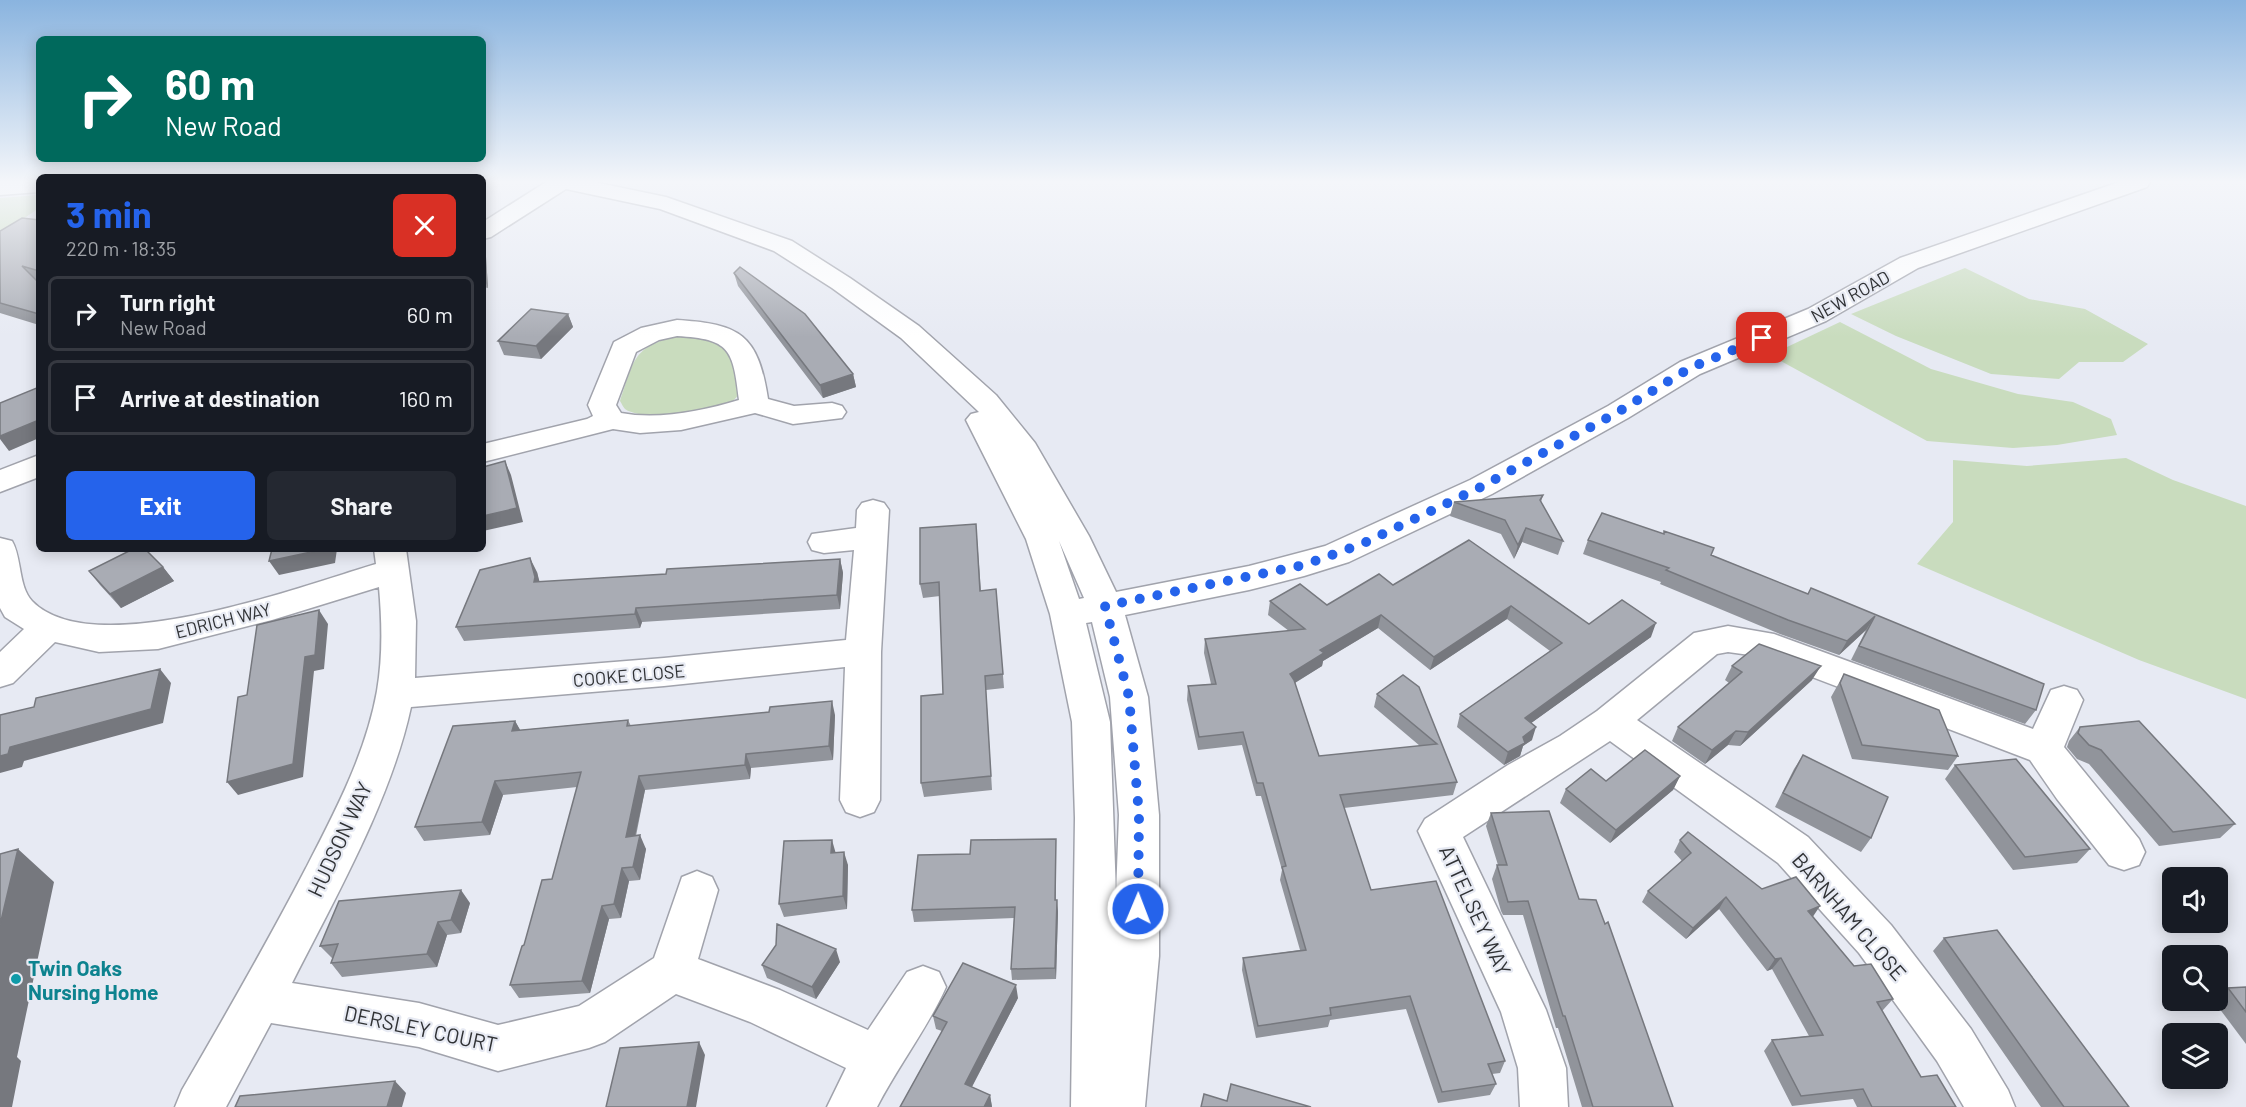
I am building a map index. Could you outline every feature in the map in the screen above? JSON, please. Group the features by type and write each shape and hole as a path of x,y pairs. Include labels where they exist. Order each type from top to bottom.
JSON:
{"street":[{"path":"749,234 783,246 841,283 910,332 986,401 1024,450 1073,536 1086,610 1095,818 1095,1107"},
{"name":"NEW ROAD","path":"1086,610 1304,565 1362,544 1481,487 1618,412 1690,368 1817,315 1909,263 1992,234"},
{"path":"754,404 749,367 741,349 728,337 706,329 676,328 650,334 624,348 602,405 609,419 621,424 691,419 729,413 754,404 793,416 832,412"},
{"path":"486,452 597,426 609,419"},
{"path":"0,482 36,466"},
{"path":"824,542 872,524 863,652 860,800"},
{"name":"EDRICH WAY","path":"0,549 5,578 17,608 48,628 99,639 158,636 272,608 392,560"},
{"name":"HUDSON WAY","path":"199,1107 260,1000 349,827 382,739 395,694 401,636 392,560"},
{"path":"1086,610 1129,697 1139,815 1137,956 1121,1107"},
{"path":"0,673 48,628"},
{"path":"1610,721 1707,642 1728,639 1761,644 2044,749 2071,787 2124,852"},
{"name":"COOKE CLOSE","path":"395,694 664,672 863,652"},
{"path":"2044,749 2064,700"},
{"name":"ATTELSEY WAY","path":"1544,1107 1542,1068 1523,1010 1439,831 1522,776 1574,747 1610,721"},
{"name":"BARNHAM CLOSE","path":"1610,721 1793,850 1875,939 1954,1045 1991,1107"},
{"path":"697,890 672,971 764,1005 877,1058"},
{"name":"DERSLEY COURT","path":"260,1000 419,1025 498,1048 589,1026 672,971"},
{"path":"851,1107 877,1058 923,987"}],"green space":[{"path":"1965,268 2029,299 2085,309 2148,344 2123,362 2079,362 2059,379 1991,374 1896,336 1851,314"},
{"path":"1840,322 1931,369 2018,394 2073,402 2111,419 2117,435 2057,445 2013,448 1927,441 1770,355"},
{"path":"677,336 706,338 723,346 733,361 743,388 739,394 723,407 715,410 674,416 645,415 625,409 620,401 637,358 651,345"},
{"path":"2126,458 2173,480 2246,506 2246,699 2139,660 1917,564 1953,522 1953,460 2027,466"}],"building":[{"path":"0,234 36,234 36,270 22,266 36,280 36,313 0,303"},
{"path":"740,267 805,314 853,374 820,385 734,273"},
{"path":"531,309 568,314 536,346 498,341"},
{"path":"36,388 36,421 0,436 0,403"},
{"path":"505,461 517,508 486,515 486,466"},
{"path":"1543,495 1540,500 1563,541 1526,528 1518,545 1505,520 1454,502"},
{"path":"1602,513 1714,548 1711,555 1808,594 1811,588 2044,684 2036,710 1859,646 1875,616 1847,641 1788,620 1666,570 1669,568 1588,540"},
{"path":"976,524 980,591 996,589 1003,674 985,676 991,776 921,783 921,696 943,694 939,582 920,584 920,528"},
{"path":"1469,540 1589,624 1622,600 1656,623 1525,718 1536,727 1523,737 1525,743 1508,752 1460,714 1562,643 1511,606 1434,657 1381,615 1320,650 1324,653 1290,674 1319,756 1437,744 1377,694 1403,675 1419,687 1457,782 1340,795 1371,890 1436,881 1505,1061 1488,1064 1496,1084 1442,1092 1410,996 1330,1008 1331,1015 1258,1026 1243,958 1306,950 1282,867 1286,866 1263,783 1257,783 1243,732 1199,737 1188,686 1216,684 1205,639 1305,629 1270,601 1300,584 1327,605 1379,574 1393,585"},
{"path":"127,552 148,552 163,567 110,594 89,571"},
{"path":"271,552 311,552 269,561"},
{"path":"530,558 535,577 534,582 666,574 667,569 840,559 837,595 636,608 635,614 456,627 480,570"},
{"path":"319,610 315,655 305,657 293,764 227,782 238,697 247,695 257,625"},
{"path":"1759,644 1821,666 1748,732 1736,731 1712,750 1678,727 1742,672 1732,666"},
{"path":"160,669 151,709 10,747 8,754 0,756 0,715 34,707 36,698"},
{"path":"1844,674 1939,710 1958,756 1862,745 1840,683"},
{"path":"832,701 829,746 746,754 745,765 639,776 626,837 640,835 633,867 622,868 614,904 602,906 582,981 510,985 542,880 552,879 581,772 495,781 482,822 415,827 453,726 515,721 512,731 628,720 627,726 769,712 770,707"},
{"path":"2139,721 2235,824 2173,832 2101,750 2089,745 2078,733 2080,727"},
{"path":"1645,750 1680,776 1616,830 1566,789 1591,769 1606,781"},
{"path":"1803,755 1888,797 1871,838 1783,793"},
{"path":"2016,759 2090,849 2025,857 1955,765"},
{"path":"1549,811 1579,899 1596,900 1605,924 1608,922 1673,1107 1593,1107 1528,901 1508,902 1497,865 1507,865 1491,813"},
{"path":"1688,832 1762,889 1796,877 1820,906 1808,911 1854,966 1871,964 1893,999 1877,1002 1921,1077 1937,1075 1956,1107 1872,1107 1863,1089 1801,1096 1772,1040 1823,1035 1781,958 1775,959 1726,897 1693,928 1648,891 1691,853 1680,840"},
{"path":"1056,839 1055,968 1011,969 1015,907 912,910 918,855 970,854 971,840"},
{"path":"832,840 831,853 844,852 843,896 779,904 784,841"},
{"path":"18,849 0,925 0,854"},
{"path":"461,890 451,920 438,922 427,954 331,963 338,944 320,946 339,901"},
{"path":"777,924 836,949 812,987 762,965 776,945"},
{"path":"1997,930 2129,1107 2064,1107 1944,938"},
{"path":"963,963 1016,985 965,1084 990,1095 984,1107 900,1107 947,1022 933,1016"},
{"path":"2246,987 2246,1012 2228,988"},
{"path":"699,1042 687,1107 606,1107 620,1048"},
{"path":"395,1081 387,1107 235,1107 240,1096"},
{"path":"1231,1084 1311,1107 1201,1107 1204,1094 1227,1101"}],"place":[{"name":"Twin Oaks Nursing Home","path":"16,979"}],"route":[{"path":"1138,909 1139,815 1129,697 1105,606 1249,578 1338,554 1481,487 1618,412 1690,368 1762,338"}]}
